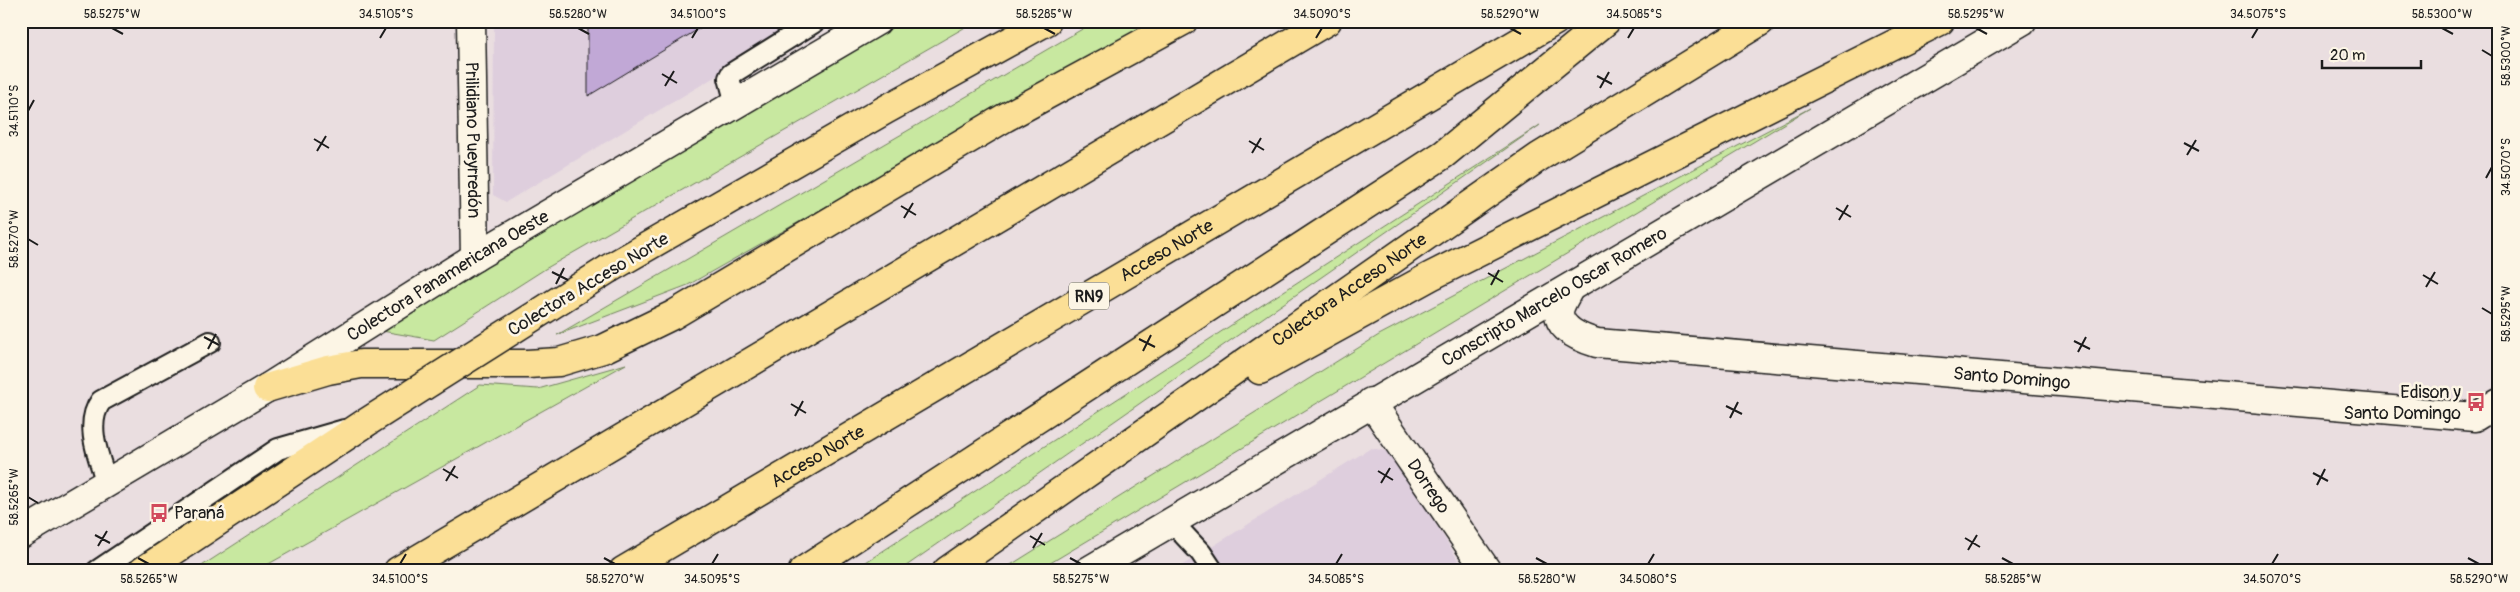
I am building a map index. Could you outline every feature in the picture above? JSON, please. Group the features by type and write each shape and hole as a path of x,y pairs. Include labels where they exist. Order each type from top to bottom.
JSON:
{"highway":[{"name":"Colectora Acceso Norte","path":"142,571 362,425 610,268 885,110 1047,21"},
{"path":"267,388 328,370 361,364 527,364 559,362 603,349 674,314 1006,117 1183,21"},
{"path":"398,571 1326,21"},
{"name":"Acceso Norte","path":"624,571 1555,21"},
{"path":"803,571 1444,154 1606,21"},
{"name":"Colectora Acceso Norte","path":"947,571 1539,157 1761,21"},
{"path":"1138,436 1431,276 1940,21"}],"street":[{"name":"Prilidiano Pueyrredón","path":"471,21 475,257"},
{"name":"Colectora Panamericana Oeste","path":"21,534 267,388 475,257 877,21"},
{"name":"Conscripto Marcelo Oscar Romero","path":"1088,571 1171,520 1569,289 2022,21"},
{"name":"Santo Domingo","path":"1569,289 1559,311 1562,322 1571,332 1597,343 2475,416 2499,402"},
{"name":"Dorrego","path":"1372,402 1487,571"}],"lane":[{"path":"736,104 729,78 731,74 816,21"},
{"path":"107,484 96,449 93,415 101,401 210,342"},
{"path":"98,571 278,449 362,425"},
{"path":"1171,520 1201,553 1213,571"}],"shaded area":[{"path":"494,21 808,21 506,202 493,195"},
{"path":"1371,448 1391,452 1465,571 1173,571"}],"green space":[{"path":"904,21 976,21 545,269 434,340 376,330 721,124"},
{"path":"1096,21 1153,21 688,285 557,335"},
{"path":"1810,108 1037,571 1001,571 1379,335"},
{"path":"1540,125 899,571 852,571"},
{"path":"626,364 256,571 194,571 480,385 538,389"}],"building":[{"path":"588,21 712,21 588,96"}],"place":[{"name":"Edison y Santo Domingo","path":"2476,402"},
{"name":"Paraná","path":"159,513"}]}
